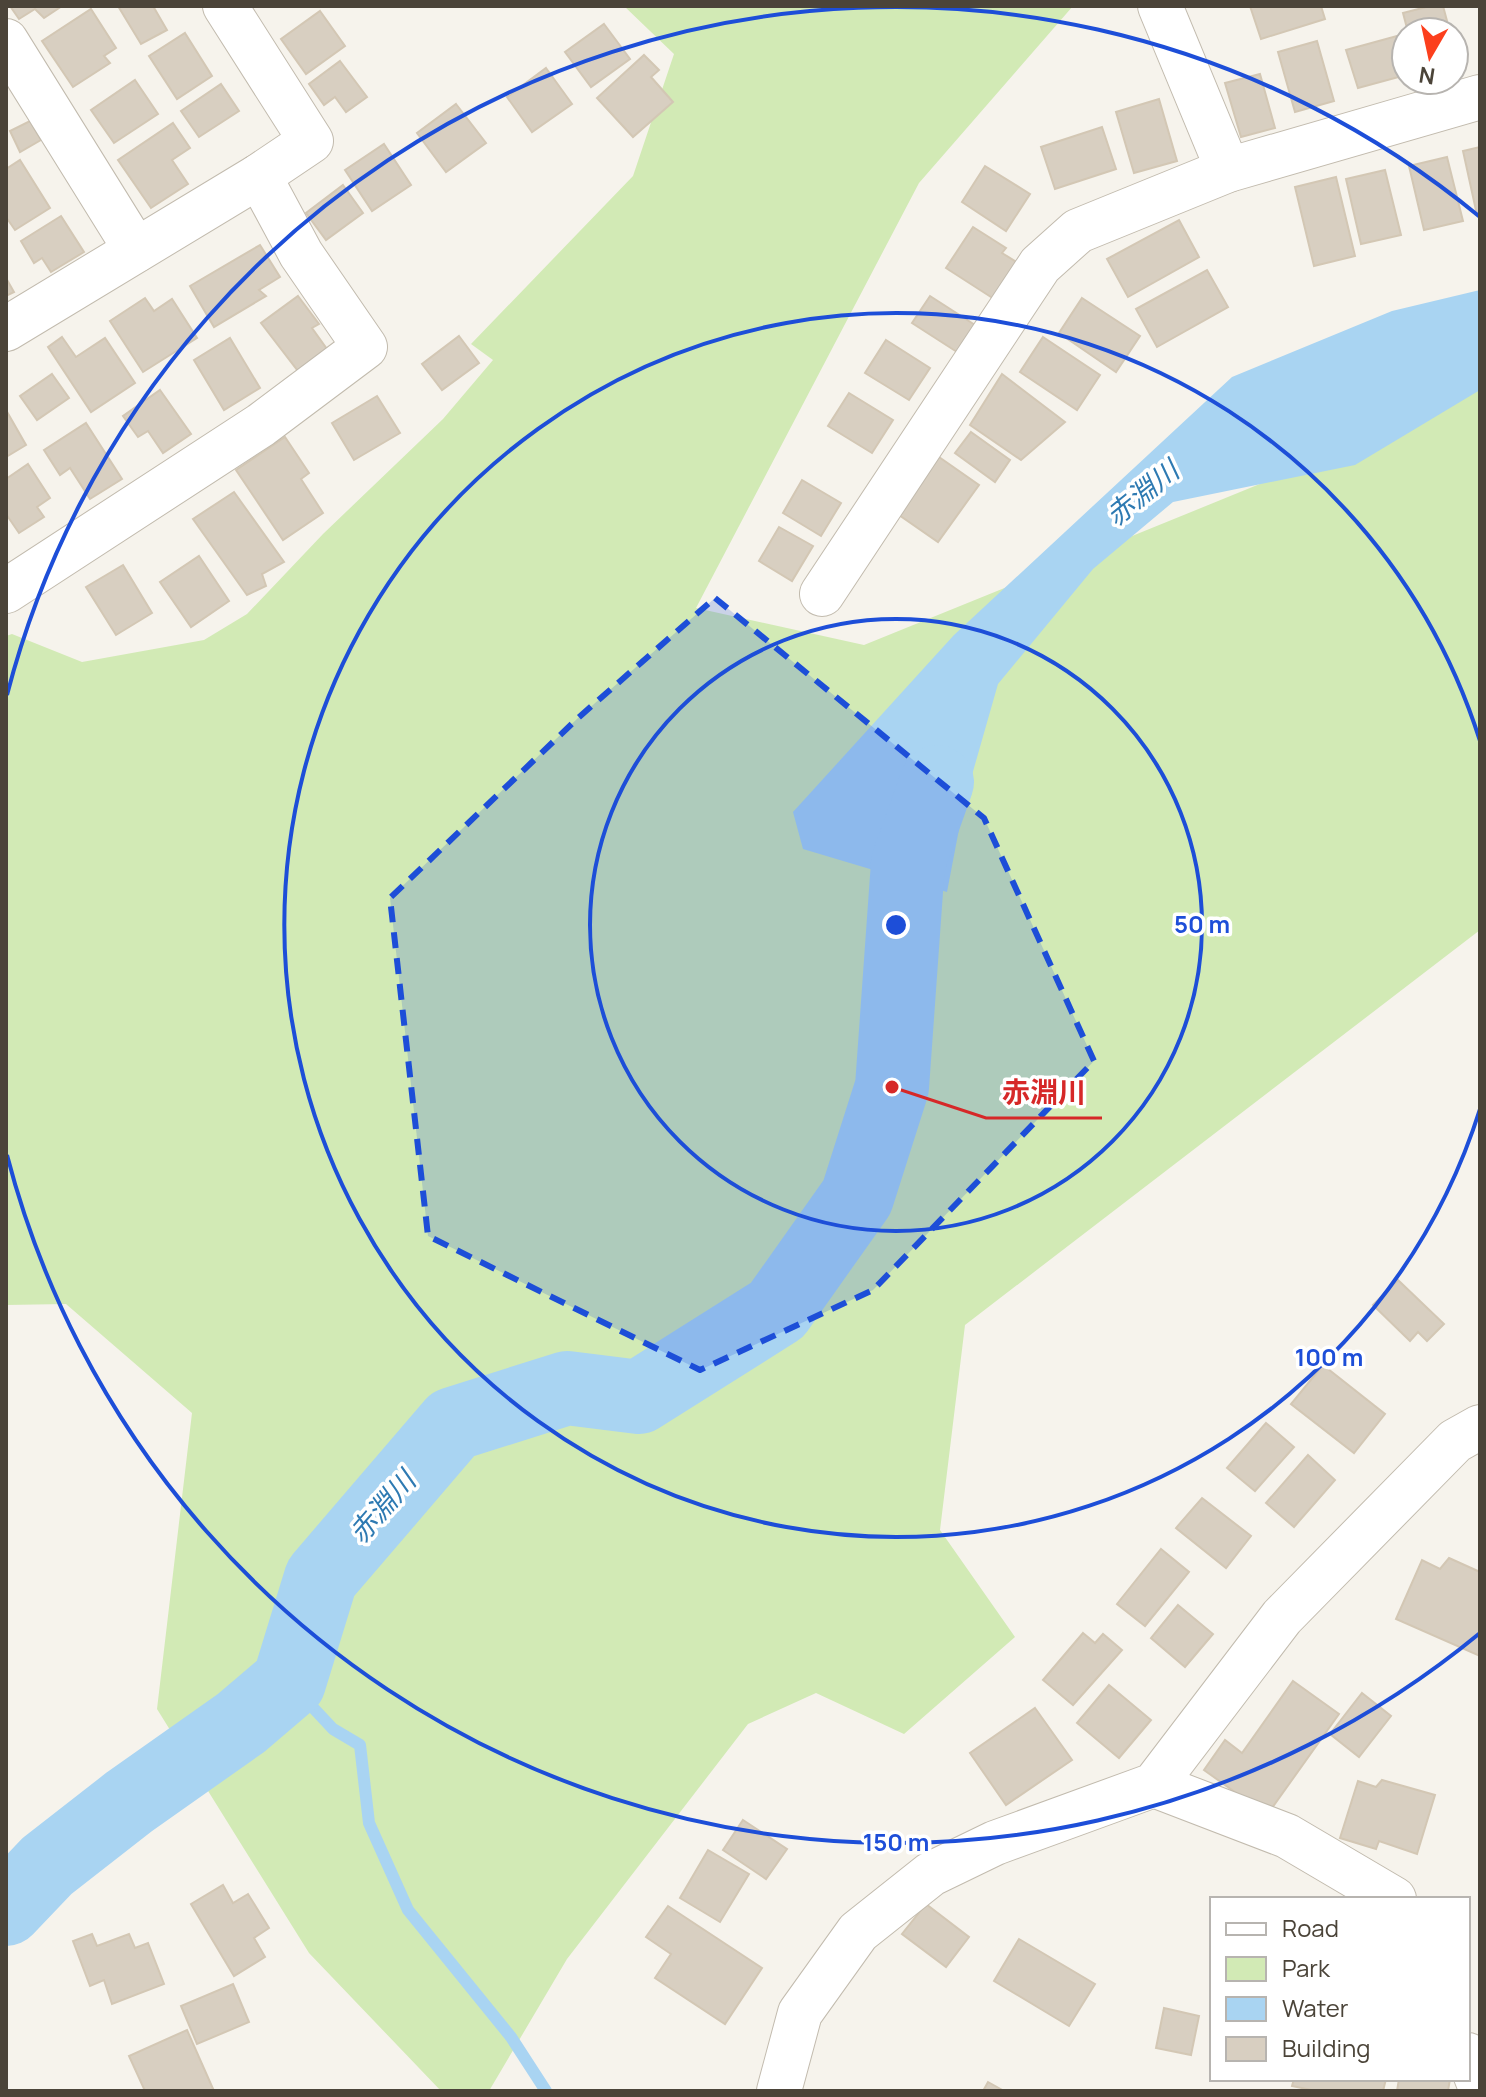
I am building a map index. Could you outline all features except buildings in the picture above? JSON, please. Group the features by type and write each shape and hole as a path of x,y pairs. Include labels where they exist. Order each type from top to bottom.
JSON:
{"street":[{"path":"6,329 259,176 311,141 225,6"},
{"path":"1160,6 1228,170"},
{"path":"6,41 136,250"},
{"path":"822,594 1040,265 1078,231 1228,170 1480,97"},
{"path":"6,591 261,425 365,347 301,254 259,176"},
{"path":"779,2091 800,2013 858,1932 944,1867 995,1843 1154,1785 1282,1617 1455,1441 1480,1427"},
{"path":"1154,1785 1287,1836 1391,1897"},
{"path":"1470,2060 1480,2086"}],"highlighted area":[{"path":"715,598 984,818 1094,1061 873,1290 700,1370 428,1236 390,898 578,718"}],"green space":[{"path":"624,6 1073,6 919,183 696,608 864,645 1319,460 1480,384 1480,930 965,1325 940,1530 1015,1637 904,1734 816,1693 748,1724 567,1959 489,2091 441,2091 309,1953 157,1709 192,1413 66,1304 6,1305 6,636 12,634 82,662 204,640 247,614 323,534 443,419 493,360 471,344 633,176 674,54"}],"water":[{"path":"1480,290 1480,390 1355,465 1173,502 1093,569 998,684 964,803 947,892 803,849 793,812 954,635 1232,377 1392,311"}],"waterway":[{"name":"赤淵川","path":"6,1909 47,1866 129,1802 241,1723 289,1682 321,1578 453,1424 567,1388 639,1397 777,1310 857,1197 892,1087 908,863 937,782"},
{"path":"289,1682 333,1729 360,1745 369,1823 408,1910 511,2037 546,2091"}],"place":[{"name":"赤淵川","path":"892,1087"}]}
